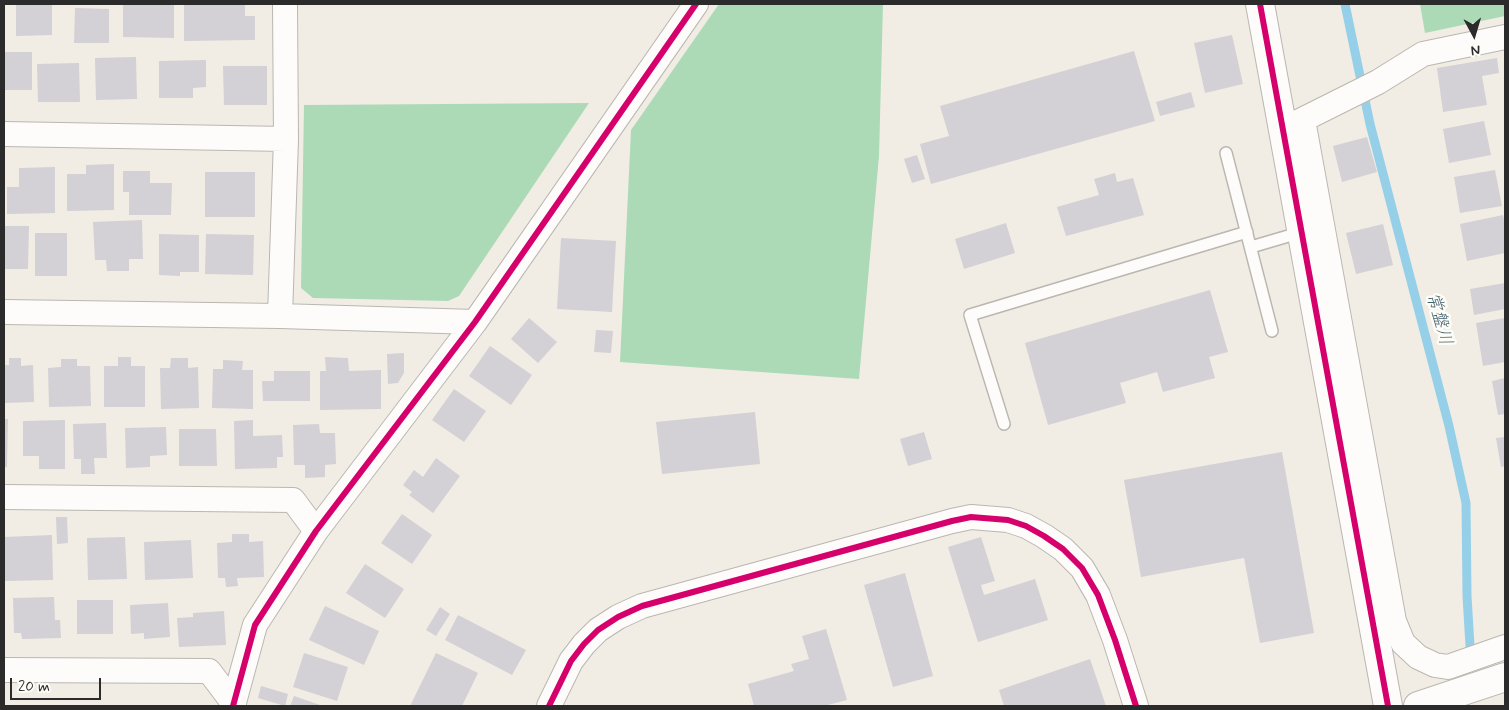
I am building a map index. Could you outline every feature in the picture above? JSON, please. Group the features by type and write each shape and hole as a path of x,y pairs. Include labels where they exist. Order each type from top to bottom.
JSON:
{"street":[{"path":"280,316 286,139 285,4"},
{"path":"234,705 255,625 316,532 475,322 696,4"},
{"path":"1260,4 1293,124 1394,621 1403,643 1418,657 1435,665 1448,667 1505,647"},
{"path":"1293,124 1378,82 1423,54 1505,37"},
{"path":"1293,124 1302,232 1388,706"},
{"path":"4,134 286,139"},
{"path":"4,312 280,316 475,322"},
{"path":"4,497 292,500 316,532"},
{"path":"549,706 571,661 584,644 598,630 618,616 642,606 952,520 980,517 1008,520 1026,526 1062,549 1082,568 1098,595 1115,640 1136,706"},
{"path":"4,670 209,671 234,705"},
{"path":"1418,706 1505,677"}],"lane":[{"path":"1226,153 1272,330"},
{"path":"1004,424 970,314 1247,232"},
{"path":"1251,247 1302,232"}],"green space":[{"path":"719,4 883,4 879,156 859,379 620,362 631,130"},
{"path":"1420,4 1505,4 1505,16 1425,33"},
{"path":"589,103 459,296 448,301 313,298 301,288 304,105"}],"building":[{"path":"16,4 52,4 52,35 16,36"},
{"path":"123,4 174,4 174,38 123,37"},
{"path":"245,4 245,16 255,16 255,40 184,41 184,5"},
{"path":"75,8 109,9 109,43 74,43"},
{"path":"1232,35 1243,84 1205,93 1194,43"},
{"path":"1134,51 1155,121 931,184 920,144 949,136 940,106"},
{"path":"4,52 32,52 32,90 4,90"},
{"path":"136,57 137,99 96,100 95,58"},
{"path":"1497,58 1499,73 1482,76 1487,105 1443,112 1437,68"},
{"path":"206,60 206,87 193,88 193,98 159,98 159,61"},
{"path":"79,63 80,102 38,102 37,64"},
{"path":"223,66 267,66 267,105 224,105"},
{"path":"1191,92 1195,107 1160,116 1156,102"},
{"path":"1484,121 1491,155 1449,163 1443,129"},
{"path":"1367,137 1377,172 1342,182 1333,146"},
{"path":"917,155 925,179 912,183 904,159"},
{"path":"114,164 114,210 67,211 67,174 86,174 86,165"},
{"path":"55,167 55,213 7,214 7,187 19,187 19,168"},
{"path":"1495,170 1502,206 1460,213 1454,177"},
{"path":"123,171 150,171 150,183 172,183 171,215 129,215 129,192 123,192"},
{"path":"205,172 255,172 255,217 205,217"},
{"path":"1115,173 1117,182 1133,178 1144,215 1066,236 1057,207 1099,195 1094,179"},
{"path":"1503,215 1505,224 1505,253 1467,261 1460,224"},
{"path":"142,220 143,259 129,259 129,271 107,271 106,260 95,260 93,222"},
{"path":"1006,223 1015,253 964,269 955,239"},
{"path":"1383,224 1393,265 1356,274 1346,233"},
{"path":"4,226 29,226 28,269 4,269"},
{"path":"35,233 67,233 67,276 35,276"},
{"path":"159,234 199,235 199,272 180,272 180,276 159,275"},
{"path":"206,234 254,235 253,275 205,274"},
{"path":"561,238 616,241 612,312 557,309"},
{"path":"1505,283 1505,309 1474,315 1470,289"},
{"path":"1210,290 1228,352 1209,357 1215,378 1163,392 1157,372 1120,383 1126,403 1048,425 1025,343"},
{"path":"529,318 557,342 538,363 511,339"},
{"path":"1505,318 1505,362 1483,366 1476,323"},
{"path":"596,330 613,331 611,353 594,352"},
{"path":"490,346 532,375 511,405 469,376"},
{"path":"404,353 404,373 398,383 388,384 387,354"},
{"path":"118,357 131,357 131,366 145,366 145,407 104,407 104,366 118,366"},
{"path":"325,357 348,358 349,371 381,370 381,409 320,410 320,371 326,371"},
{"path":"9,358 21,358 21,366 33,365 34,402 4,403 4,365 9,365"},
{"path":"171,358 188,358 188,368 198,367 199,408 161,409 160,368 170,368"},
{"path":"61,359 77,359 77,366 90,366 91,406 49,407 48,368 61,367"},
{"path":"223,360 243,361 242,370 253,370 253,409 212,408 213,369 223,369"},
{"path":"274,371 310,371 310,401 263,401 262,381 274,381"},
{"path":"1505,378 1505,414 1498,415 1492,381"},
{"path":"454,389 486,411 464,442 432,420"},
{"path":"755,412 760,464 662,474 656,422"},
{"path":"4,419 8,419 7,467 4,467"},
{"path":"65,420 65,469 39,469 39,456 23,456 23,421"},
{"path":"253,420 253,436 282,435 283,457 277,457 277,468 235,469 234,421"},
{"path":"106,423 107,458 94,458 95,474 81,474 81,459 74,459 73,424"},
{"path":"319,424 320,433 335,433 336,464 325,465 325,477 305,478 305,465 294,465 293,425"},
{"path":"166,427 167,455 150,456 150,467 126,468 125,428"},
{"path":"179,429 216,429 217,466 179,466"},
{"path":"924,432 932,459 908,466 900,439"},
{"path":"1505,437 1505,466 1501,467 1496,438"},
{"path":"1282,452 1314,633 1260,643 1244,558 1141,577 1124,480"},
{"path":"436,458 460,476 433,513 409,495 412,492 403,485 414,470 423,477"},
{"path":"402,514 432,535 412,564 381,543"},
{"path":"56,517 67,517 68,543 57,544"},
{"path":"232,534 249,534 249,542 263,541 264,577 237,578 238,586 226,587 225,578 218,578 217,543 232,542"},
{"path":"52,535 53,580 4,581 4,537"},
{"path":"125,537 127,579 88,580 87,538"},
{"path":"981,537 995,581 981,585 984,595 1035,579 1048,620 978,642 948,547"},
{"path":"191,540 193,578 145,580 144,542"},
{"path":"365,564 404,589 385,618 346,593"},
{"path":"905,573 933,676 893,687 864,585"},
{"path":"54,597 55,620 60,620 61,638 22,639 21,633 14,633 13,598"},
{"path":"77,600 113,600 113,634 77,634"},
{"path":"168,603 170,637 144,639 144,633 131,634 130,605"},
{"path":"325,606 379,631 364,665 309,640"},
{"path":"440,607 450,614 436,636 426,630"},
{"path":"224,611 226,645 179,647 177,618 193,617 193,613"},
{"path":"458,615 526,650 512,675 445,640"},
{"path":"826,629 847,700 824,706 754,706 748,684 794,671 791,664 809,659 802,636"},
{"path":"304,653 348,667 337,701 293,687"},
{"path":"436,653 478,673 462,706 410,706"},
{"path":"1090,659 1106,706 1004,706 999,690"},
{"path":"261,686 288,694 285,706 258,698"},
{"path":"294,696 323,706 290,706"}],"waterway":[{"name":"常盤川","path":"1345,4 1370,124 1449,426 1466,503 1467,596 1470,646"}],"cycle path":[{"path":"233,706 255,625 316,531 475,322 696,4"},
{"path":"1260,4 1388,706"},
{"path":"549,706 571,661 584,644 598,630 618,617 642,606 971,517 1008,520 1026,526 1063,549 1082,568 1098,595 1115,640 1136,706"}]}
